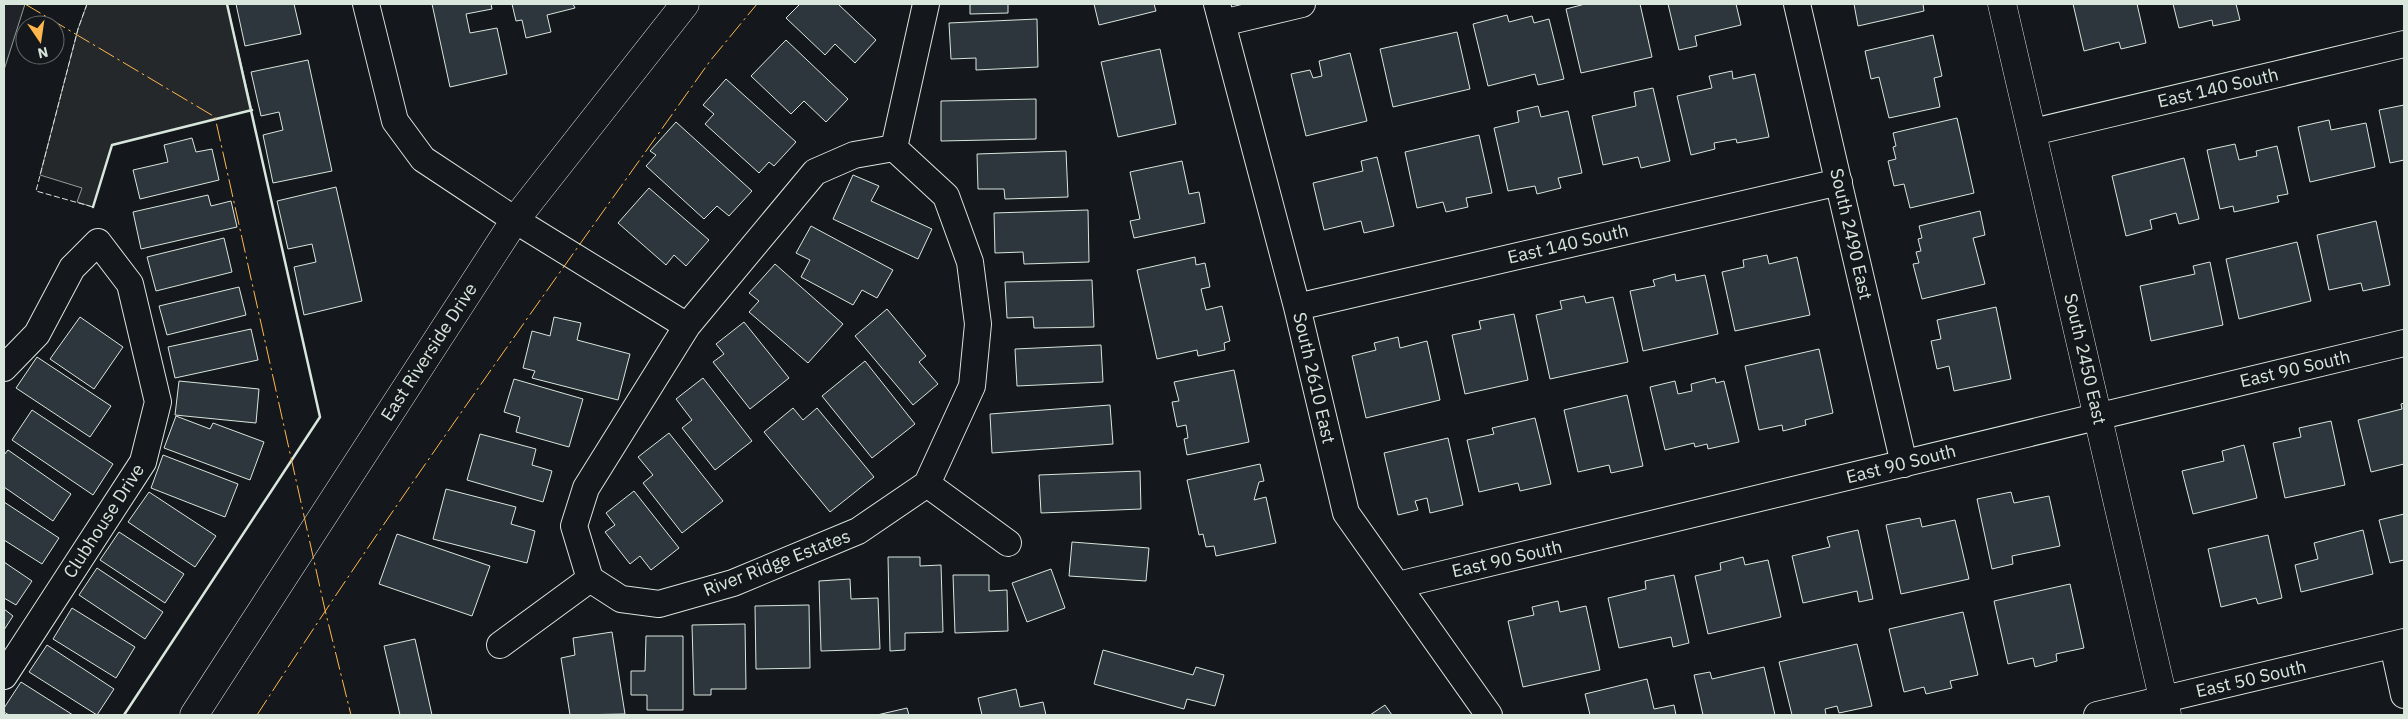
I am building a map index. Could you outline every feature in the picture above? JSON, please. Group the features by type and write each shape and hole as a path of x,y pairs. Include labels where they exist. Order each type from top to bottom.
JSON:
{"main road":[{"name":"East Riverside Drive","path":"194,715 515,220 685,4"},
{"name":"South 2450 East","path":"2002,4 2165,707"}],"street":[{"path":"366,4 395,121 423,158 515,220 687,326"},
{"path":"894,148 926,4"},
{"path":"1220,13 1302,4"},
{"name":"South 2490 East","path":"1798,4 1904,464"},
{"name":"South 2610 East","path":"1220,13 1297,306 1346,513 1489,715"},
{"name":"East 140 South","path":"2032,132 2404,44"},
{"path":"500,645 590,579 574,526 586,488 687,326 814,172 854,155 894,148"},
{"path":"894,148 946,196 970,262 978,324 972,386 927,484 1008,543"},
{"name":"East 140 South","path":"1297,306 1838,182"},
{"name":"Clubhouse Drive","path":"4,368 37,334 72,268 98,242 130,284 158,402 144,462 4,676"},
{"name":"East 90 South","path":"1398,585 2404,343"},
{"name":"River Ridge Estates","path":"590,579 621,599 659,604 733,583 858,532 927,484"},
{"path":"2398,643 2404,695"},
{"name":"East 50 South","path":"2097,715 2165,707 2398,643"}],"shaded area":[{"path":"4,4 25,4 22,15 15,15 15,35 4,70"},
{"path":"87,4 227,4 252,110 112,145 93,207 77,202 82,188 40,175 78,29"}],"building":[{"path":"236,4 294,4 301,34 245,46"},
{"path":"432,4 491,4 492,9 466,14 470,33 497,28 507,74 450,87"},
{"path":"512,4 573,4 575,8 547,15 551,32 526,38 522,20 516,21"},
{"path":"800,4 838,4 876,40 855,63 835,44 825,55 786,18"},
{"path":"970,4 1008,4 1008,13 970,14"},
{"path":"1094,4 1154,4 1156,11 1099,25"},
{"path":"1585,4 1640,4 1652,57 1581,73 1566,9"},
{"path":"1668,4 1736,4 1741,25 1695,36 1697,46 1679,50"},
{"path":"1854,4 1923,4 1924,11 1858,26"},
{"path":"2073,4 2137,4 2146,43 2121,49 2119,42 2084,51"},
{"path":"2173,4 2236,4 2240,20 2213,26 2212,20 2179,28"},
{"path":"1507,15 1509,22 1532,16 1534,23 1549,19 1564,79 1538,85 1535,74 1488,86 1473,24"},
{"path":"1037,19 1038,67 976,70 976,58 951,59 949,23"},
{"path":"1457,32 1470,89 1393,107 1380,49"},
{"path":"1933,35 1942,76 1934,78 1940,107 1889,118 1879,77 1871,79 1865,51"},
{"path":"786,40 848,99 826,122 804,101 791,114 751,76"},
{"path":"1160,49 1176,124 1118,137 1101,62"},
{"path":"1350,53 1367,121 1306,136 1291,74 1310,70 1313,78 1322,76 1319,61"},
{"path":"308,60 332,171 273,183 263,135 283,130 279,112 261,116 251,72"},
{"path":"1732,71 1733,79 1755,74 1769,137 1737,143 1736,139 1714,143 1715,149 1691,155 1677,96 1712,88 1709,76"},
{"path":"726,79 796,142 774,166 769,162 759,173 705,124 714,114 703,105"},
{"path":"1653,88 1670,161 1641,168 1638,157 1603,165 1592,116 1636,106 1634,92"},
{"path":"1036,99 1036,139 941,141 941,101"},
{"path":"2404,105 2404,160 2390,163 2379,110"},
{"path":"1538,106 1541,117 1568,111 1582,173 1558,178 1561,188 1537,194 1535,186 1508,191 1494,128 1519,122 1517,111"},
{"path":"1957,118 1974,193 1910,208 1904,184 1894,186 1888,161 1896,159 1893,147 1896,146 1893,133"},
{"path":"2329,120 2331,130 2366,123 2375,167 2310,182 2298,127"},
{"path":"676,122 752,191 729,216 717,206 704,219 646,166 656,155 650,151"},
{"path":"1479,135 1492,193 1466,198 1468,207 1446,212 1443,202 1417,208 1405,152"},
{"path":"192,138 196,152 212,149 219,180 140,199 133,170 168,162 164,145"},
{"path":"2235,144 2239,160 2257,156 2256,151 2277,146 2288,194 2277,196 2279,202 2234,212 2233,206 2220,209 2207,150"},
{"path":"1066,151 1068,197 1005,199 1004,189 978,189 977,154"},
{"path":"1377,157 1394,226 1364,233 1361,221 1324,230 1313,183 1363,171 1361,161"},
{"path":"2184,158 2199,219 2179,224 2176,213 2150,220 2152,229 2126,236 2112,176"},
{"path":"1182,161 1189,194 1199,192 1205,223 1134,238 1130,221 1140,219 1130,172"},
{"path":"853,175 879,186 871,201 932,229 918,259 833,219"},
{"path":"336,187 362,301 304,315 294,267 316,262 312,244 288,249 277,201"},
{"path":"649,188 709,240 686,266 674,255 666,265 618,223"},
{"path":"208,195 211,206 231,201 237,227 141,249 133,212"},
{"path":"1088,210 1089,262 1024,264 1023,252 995,253 994,213"},
{"path":"1980,211 1985,235 1973,238 1985,284 1922,299 1913,264 1919,263 1916,252 1921,251 1918,239 1922,238 1919,226"},
{"path":"2376,221 2390,285 2363,291 2361,283 2329,290 2317,235"},
{"path":"811,226 893,270 877,298 862,290 853,305 801,277 810,260 796,253"},
{"path":"224,238 232,272 156,291 147,257"},
{"path":"2297,242 2311,301 2239,319 2226,259"},
{"path":"1767,255 1769,264 1797,257 1810,315 1735,331 1722,272 1744,267 1743,260"},
{"path":"1195,257 1196,265 1205,263 1210,287 1201,289 1206,310 1222,306 1230,341 1224,343 1225,350 1198,356 1197,350 1157,359 1137,270"},
{"path":"2210,262 2223,325 2151,341 2140,286 2195,274 2193,266"},
{"path":"775,264 843,324 808,363 749,312 759,301 749,293"},
{"path":"1675,274 1676,281 1705,275 1718,334 1643,351 1630,291 1655,286 1653,280"},
{"path":"1092,280 1094,327 1034,328 1033,317 1007,318 1005,282"},
{"path":"239,287 246,315 167,335 159,306"},
{"path":"1584,296 1586,303 1613,297 1628,362 1550,379 1536,315 1562,309 1560,301"},
{"path":"1996,307 2011,379 1954,391 1949,366 1937,369 1931,341 1941,339 1937,320"},
{"path":"887,309 926,356 919,362 938,384 913,405 855,336"},
{"path":"1514,314 1528,380 1465,394 1452,335 1481,329 1479,321"},
{"path":"80,317 123,347 94,389 50,359"},
{"path":"554,317 581,323 577,340 630,354 618,400 532,378 535,371 523,368 532,331 550,336"},
{"path":"744,322 789,378 750,409 713,362 724,354 716,344"},
{"path":"251,329 258,360 175,378 168,347"},
{"path":"1398,337 1400,348 1427,341 1440,400 1366,418 1352,356 1376,350 1374,343"},
{"path":"1101,345 1103,382 1017,386 1015,349"},
{"path":"1819,349 1833,413 1805,420 1806,425 1783,431 1782,425 1759,430 1745,366"},
{"path":"37,357 111,406 90,437 16,388"},
{"path":"865,361 915,424 872,458 822,396"},
{"path":"1234,370 1249,442 1187,455 1184,439 1188,438 1186,425 1177,427 1172,402 1179,401 1174,382"},
{"path":"703,378 752,441 715,470 682,428 692,420 676,399"},
{"path":"1715,378 1716,383 1724,381 1739,442 1708,449 1707,444 1695,447 1694,443 1665,450 1650,387 1675,381 1678,394 1692,391 1691,384"},
{"path":"514,379 583,399 569,447 516,432 520,417 504,412"},
{"path":"179,381 259,389 256,423 175,415"},
{"path":"1627,395 1643,466 1611,473 1609,465 1578,472 1564,410"},
{"path":"2404,403 2404,464 2371,472 2358,420 2402,409 2401,404"},
{"path":"1110,405 1113,444 992,453 990,414"},
{"path":"793,408 803,420 817,408 874,477 830,512 764,432"},
{"path":"32,410 113,464 93,495 12,440"},
{"path":"176,416 210,429 213,423 264,442 250,480 164,448"},
{"path":"1535,418 1551,484 1520,491 1518,483 1479,492 1467,440 1494,434 1492,428"},
{"path":"2331,421 2345,485 2285,498 2273,443 2301,437 2299,428"},
{"path":"669,433 723,501 682,533 643,483 653,475 638,457"},
{"path":"480,434 536,449 532,465 552,471 543,502 467,480"},
{"path":"1448,438 1463,505 1430,513 1427,498 1415,501 1418,510 1398,515 1384,453"},
{"path":"2244,445 2257,498 2193,514 2182,471 2224,461 2222,451"},
{"path":"8,450 71,494 53,521 4,487 4,455"},
{"path":"163,455 238,484 225,517 151,488"},
{"path":"1260,464 1264,481 1259,482 1254,500 1266,497 1276,543 1216,556 1214,546 1206,547 1203,534 1199,535 1187,480"},
{"path":"1140,471 1141,509 1041,513 1039,475"},
{"path":"446,489 516,507 511,524 535,531 527,563 433,539"},
{"path":"634,491 679,548 651,570 640,556 630,564 605,532 615,525 606,513"},
{"path":"149,492 216,536 195,567 128,522"},
{"path":"2011,492 2014,503 2049,496 2060,546 2012,556 2013,564 1992,569 1977,499"},
{"path":"4,502 59,538 42,564 4,540"},
{"path":"2404,514 2404,560 2390,563 2379,520"},
{"path":"1920,518 1922,527 1955,520 1969,579 1901,594 1886,525"},
{"path":"1858,530 1873,599 1859,602 1857,591 1803,603 1792,556 1830,547 1827,537"},
{"path":"2363,530 2373,574 2301,592 2295,565 2318,559 2314,543"},
{"path":"119,532 184,574 165,603 100,560"},
{"path":"397,534 490,566 472,616 379,584"},
{"path":"2268,535 2282,598 2258,604 2256,598 2221,607 2208,549"},
{"path":"1072,542 1149,548 1146,581 1069,576"},
{"path":"888,557 920,557 920,566 941,565 943,632 905,633 905,650 890,651"},
{"path":"1743,557 1745,565 1768,560 1781,617 1708,634 1695,576 1721,570 1720,563"},
{"path":"4,562 32,581 16,605 4,598"},
{"path":"97,568 163,612 145,639 79,595"},
{"path":"1051,569 1065,608 1027,622 1012,583"},
{"path":"953,575 989,575 989,591 1007,590 1008,631 955,633"},
{"path":"1674,575 1689,643 1673,647 1671,637 1619,648 1608,598 1646,589 1645,581"},
{"path":"850,579 851,599 878,598 880,649 821,651 819,581"},
{"path":"2070,584 2084,648 2056,654 2057,661 2035,667 2033,658 2008,664 1994,601"},
{"path":"1558,601 1560,612 1586,606 1600,670 1523,687 1508,621 1534,615 1532,607"},
{"path":"809,605 810,668 756,669 755,606"},
{"path":"72,608 135,647 116,678 53,639"},
{"path":"4,609 13,616 4,630"},
{"path":"1963,612 1978,675 1950,681 1952,688 1926,694 1924,687 1904,692 1889,629"},
{"path":"745,624 746,689 711,689 711,695 694,695 692,625"},
{"path":"612,632 625,714 570,715 561,658 575,655 573,638"},
{"path":"646,636 683,636 683,710 647,710 647,695 631,695 631,671 645,671"},
{"path":"415,639 432,715 400,715 384,646"},
{"path":"1857,644 1872,706 1839,713 1837,706 1825,709 1826,715 1792,715 1779,662"},
{"path":"47,645 114,689 97,715 29,672"},
{"path":"1103,650 1193,675 1196,667 1224,675 1215,706 1187,699 1184,709 1094,684"},
{"path":"1764,667 1775,715 1703,715 1694,675 1710,672 1712,679"},
{"path":"1647,679 1654,709 1674,705 1676,715 1590,715 1585,694"},
{"path":"21,682 73,715 9,715 4,712 4,708"},
{"path":"1016,689 1020,707 1043,702 1046,715 982,715 978,698"},
{"path":"1385,705 1392,715 1370,715"},
{"path":"907,708 909,715 877,715"}],"fence":[{"path":"87,4 78,29 36,191 93,207"}],"wall":[{"path":"124,715 320,417 227,4"},
{"path":"93,207 112,145 252,110"}],"power":[{"path":"25,4 215,117 325,610 351,715"},
{"path":"257,715 367,549 480,385 710,61 757,4"}]}
